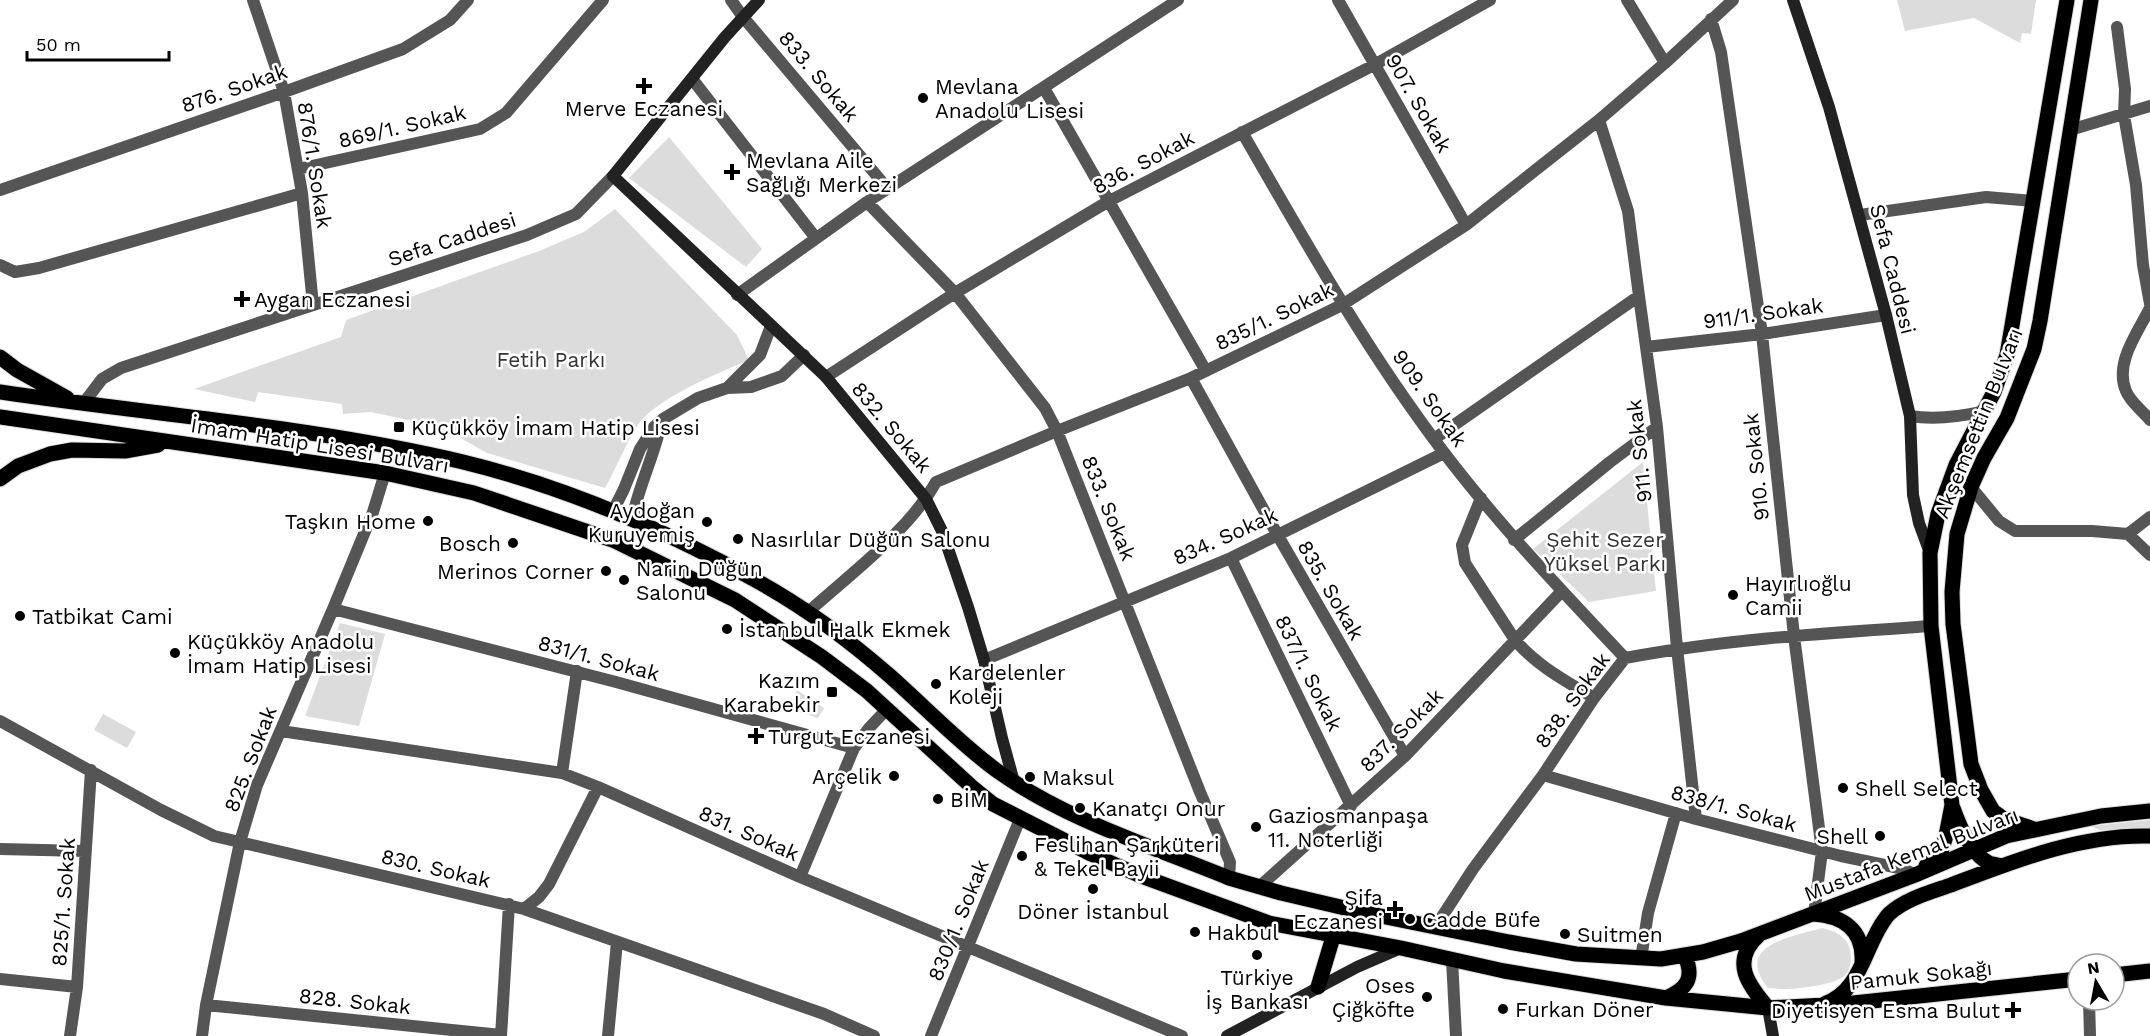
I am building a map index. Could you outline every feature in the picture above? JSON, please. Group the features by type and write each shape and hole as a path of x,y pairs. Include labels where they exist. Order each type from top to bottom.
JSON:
{"main road":[{"name":"Akşemsettin Bulvarı","path":"1952,805 1930,626 1930,553 1938,514 1956,465 1994,392 2007,355 2067,0"},
{"name":"Akşemsettin Bulvarı","path":"2037,829 2004,819 1993,811 1980,790 1971,764 1953,624 1954,553 1957,534 1971,487 1983,458 2007,418 2034,349 2091,0"},
{"path":"0,357 17,370 79,403"},
{"name":"İmam Hatip Lisesi Bulvarı","path":"0,392 334,437 408,450 465,463 613,511 759,582 807,613 873,662 985,761 1014,782 1068,811 1230,878 1259,887 1366,913 1576,954 1641,959 1684,956 1761,933"},
{"name":"İmam Hatip Lisesi Bulvarı","path":"0,417 385,473 474,493 534,512 632,549 745,606 822,657 867,691 972,788 993,804 1091,854 1186,894 1269,923 1333,937 1401,948 1504,971 1666,998 1768,1008"},
{"path":"0,478 18,466 50,454 91,449 125,450 171,442"},
{"path":"632,519 630,532 632,549"},
{"path":"1930,626 1953,624"},
{"path":"1952,805 1960,828 1975,849 1988,862 2002,866"},
{"path":"1915,875 1940,855 1952,805"},
{"name":"Mustafa Kemal Bulvarı","path":"1761,933 1915,875 2006,836 2101,816 2150,811"},
{"name":"Mustafa Kemal Bulvarı","path":"1818,1006 1834,1001 1851,985 1862,968 1876,934 1888,914 1915,898 2058,848 2122,835 2150,836"},
{"path":"1815,914 1839,918 1855,933 1862,951 1862,968"},
{"path":"1761,933 1750,943 1744,954 1743,967 1754,991 1768,1008"},
{"path":"1317,987 1333,937"},
{"path":"1666,998 1678,992 1688,980 1689,965 1684,956"},
{"path":"2126,974 2150,971"},
{"name":"Pamuk Sokağı","path":"1768,1008 1818,1006 1994,990 2066,981"}],"street":[{"name":"876/1. Sokak","path":"253,0 284,92 302,193 313,305"},
{"name":"876. Sokak","path":"0,190 403,49 450,20 468,0"},
{"name":"869/1. Sokak","path":"298,169 480,129 506,113 603,0"},
{"name":"833. Sokak","path":"731,0 888,189"},
{"name":"Sefa Caddesi","path":"79,403 102,379 121,368 566,220 576,214 613,176 759,0"},
{"path":"737,295 867,202 1178,0"},
{"name":"907. Sokak","path":"1338,0 1466,225"},
{"name":"836. Sokak","path":"826,377 955,293 1109,201 1374,65 1490,0"},
{"path":"1627,0 1665,63"},
{"name":"835/1. Sokak","path":"807,613 909,520 936,482 1206,371 1342,305 1466,225 1599,120 1733,0"},
{"name":"Sefa Caddesi","path":"1793,0 1829,107 1886,315 1910,416 1913,495 1918,523 1930,553"},
{"name":"910. Sokak","path":"1711,19 1721,52 1762,334 1794,636 1822,851 1815,914"},
{"path":"2118,27 2125,89 2124,115 2136,184 2150,306 2126,356 2123,383 2126,393 2150,420"},
{"path":"693,80 815,237"},
{"path":"1044,88 1206,371"},
{"path":"2070,130 2150,106"},
{"name":"911. Sokak","path":"1599,120 1628,211 1657,427 1677,648 1696,819"},
{"name":"909. Sokak","path":"1242,132 1342,305 1444,453 1515,540 1625,658"},
{"name":"832. Sokak","path":"613,176 826,377 926,499 942,531 984,660 1014,782"},
{"path":"0,265 15,272 39,268 302,193"},
{"path":"1860,215 1986,197 2034,201"},
{"name":"833. Sokak","path":"867,202 955,293 1045,408 1057,431 1126,600 1174,728 1230,862 1230,878"},
{"path":"1434,439 1639,296"},
{"name":"911/1. Sokak","path":"1646,347 1762,334 1886,315"},
{"path":"727,388 760,355 771,326"},
{"path":"613,511 640,449 654,427 663,419 698,398 727,388 751,387 782,376 804,355"},
{"name":"835. Sokak","path":"1191,378 1277,534 1406,756"},
{"path":"1910,416 1959,417 1984,411"},
{"path":"632,519 637,496 657,443 663,419"},
{"path":"1515,540 1610,462 1657,427"},
{"name":"834. Sokak","path":"984,660 1231,558 1444,453"},
{"name":"825. Sokak","path":"202,1036 206,1005 240,842 257,785 373,512 385,473"},
{"path":"1971,487 1999,521 2015,531 2092,531 2128,534 2150,555"},
{"path":"1481,498 1462,544 1466,563 1515,640 1540,665 1594,698"},
{"path":"2128,534 2150,517"},
{"name":"837/1. Sokak","path":"1231,558 1351,806"},
{"name":"837. Sokak","path":"1259,887 1406,756 1562,591"},
{"name":"831/1. Sokak","path":"333,609 577,671 854,748"},
{"name":"838. Sokak","path":"1436,926 1473,869 1543,775 1594,698 1625,658 1677,648 1794,636 1930,626"},
{"path":"562,773 577,671"},
{"path":"800,877 854,748 887,709"},
{"name":"830. Sokak","path":"0,721 161,810 214,836 509,904 824,1014 874,1036"},
{"name":"831. Sokak","path":"281,731 562,773 800,877 1182,1036"},
{"name":"825/1. Sokak","path":"70,1036 77,987 91,770"},
{"name":"838/1. Sokak","path":"1543,775 1696,819 1904,869 1915,875"},
{"path":"524,909 539,897 549,884 598,787"},
{"path":"1641,959 1648,913 1676,813"},
{"name":"830/1. Sokak","path":"931,1036 1020,819"},
{"path":"0,849 85,852"},
{"path":"501,1036 509,904"},
{"path":"608,1036 617,942"},
{"path":"1227,1036 1317,987 1375,958 1401,948"},
{"path":"1452,960 1456,1036"},
{"path":"0,979 77,987"},
{"name":"828. Sokak","path":"206,1005 501,1036"},
{"path":"1768,1008 1773,1036"},
{"path":"2089,1012 2090,1036"}],"green space":[{"path":"1897,0 2036,0 2031,34 2022,33 2020,43 1974,18 1905,31"},
{"path":"669,137 762,249 746,267 629,178"},
{"name":"Fetih Parkı","path":"615,209 737,335 749,360 690,386 649,413 635,429 605,488 487,453 441,427 371,412 343,414 342,404 258,392 255,402 194,389 341,337 346,320 539,251 584,232"},
{"name":"Şehit Sezer Yüksel Parkı","path":"1643,462 1656,591 1589,602 1533,549"},
{"path":"340,623 385,634 359,726 305,716"},
{"path":"797,690 824,708 818,718 789,709"},
{"path":"103,714 136,732 127,748 94,730"},
{"path":"2150,820 2150,829 2099,830 2091,826"},
{"path":"1822,928 1839,934 1849,946 1851,963 1845,975 1830,983 1820,985 1785,989 1768,988 1759,973 1757,962 1762,952 1783,940"}],"place":[{"name":"Merve Eczanesi","path":"644,86"},
{"name":"Mevlana Anadolu Lisesi","path":"923,98"},
{"name":"Mevlana Aile Sağlığı Merkezi","path":"732,172"},
{"name":"Aygan Eczanesi","path":"242,299"},
{"name":"Küçükköy İmam Hatip Lisesi","path":"399,427"},
{"name":"Taşkın Home","path":"428,521"},
{"name":"Aydoğan Kuruyemiş","path":"707,522"},
{"name":"Nasırlılar Düğün Salonu","path":"738,539"},
{"name":"Bosch","path":"513,543"},
{"name":"Merinos Corner","path":"606,571"},
{"name":"Narin Düğün Salonu","path":"624,580"},
{"name":"Hayırlıoğlu Camii","path":"1733,595"},
{"name":"Tatbikat Cami","path":"20,616"},
{"name":"İstanbul Halk Ekmek","path":"727,629"},
{"name":"Küçükköy Anadolu İmam Hatip Lisesi","path":"175,653"},
{"name":"Kardelenler Koleji","path":"936,684"},
{"name":"Kazım Karabekir","path":"832,692"},
{"name":"Turgut Eczanesi","path":"756,736"},
{"name":"Arçelik","path":"894,776"},
{"name":"Maksul","path":"1030,777"},
{"name":"Shell Select","path":"1843,788"},
{"name":"BİM","path":"938,799"},
{"name":"Kanatçı Onur","path":"1080,808"},
{"name":"Gaziosmanpaşa 11. Noterliği","path":"1256,827"},
{"name":"Shell","path":"1880,836"},
{"name":"Feslihan Şarküteri & Tekel Bayii","path":"1022,856"},
{"name":"Döner İstanbul","path":"1093,889"},
{"name":"Şifa Eczanesi","path":"1395,909"},
{"name":"Cadde Büfe","path":"1410,919"},
{"name":"Hakbul","path":"1195,932"},
{"name":"Suitmen","path":"1565,934"},
{"name":"Türkiye İş Bankası","path":"1257,955"},
{"name":"Oses Çiğköfte","path":"1427,997"},
{"name":"Furkan Döner","path":"1503,1009"},
{"name":"Diyetisyen Esma Bulut","path":"2013,1010"}]}
